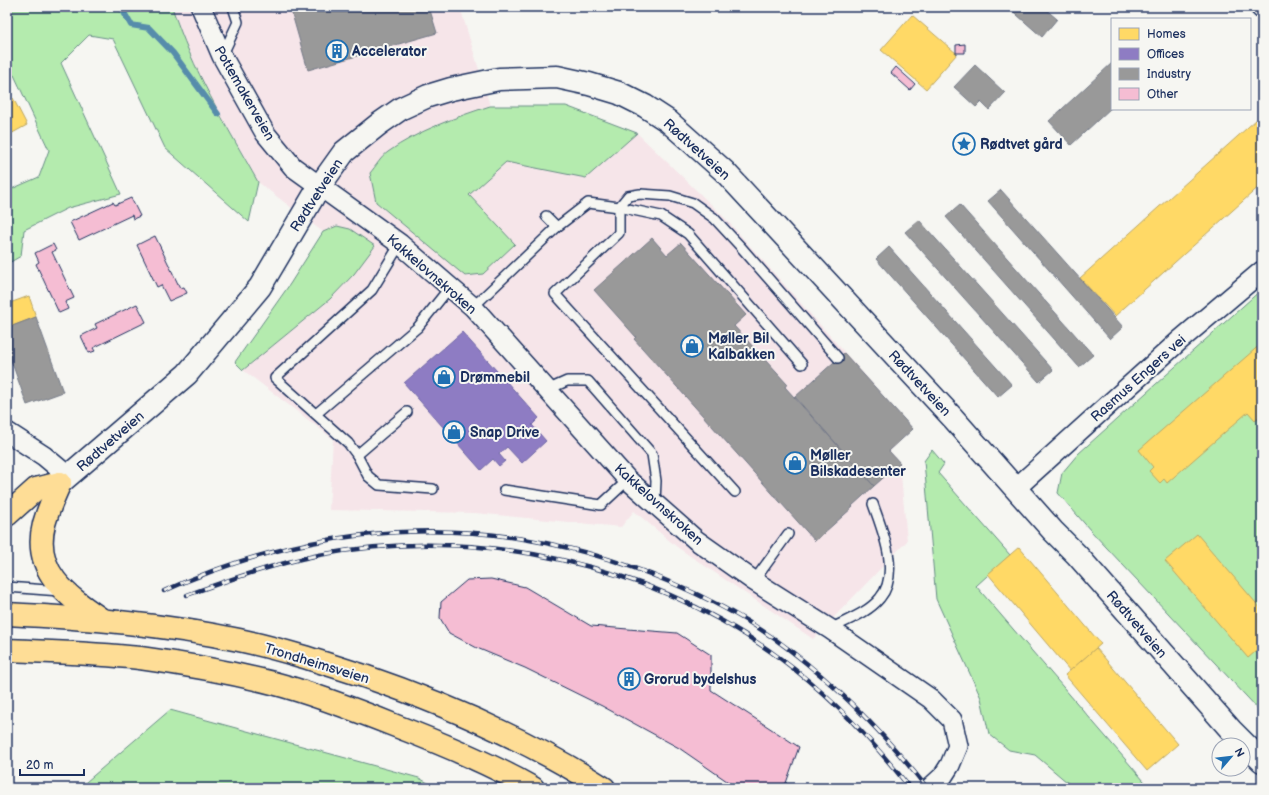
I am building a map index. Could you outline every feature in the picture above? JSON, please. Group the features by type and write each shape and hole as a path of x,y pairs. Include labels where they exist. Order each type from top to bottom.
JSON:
{"highway":[{"path":"7,515 36,489 64,480"},
{"path":"64,480 44,524 41,540 45,565 63,591 79,604 102,619"},
{"name":"Trondheimsveien","path":"7,614 102,619 157,626 241,640 324,662 442,705 532,747 604,788"},
{"path":"7,650 139,658 274,683 318,697 428,738 477,760 533,788"}],"street":[{"name":"Pottemakerveien","path":"201,7 222,56 265,134 293,167 319,187"},
{"name":"Rødtvetveien","path":"64,480 187,374 260,286 319,187 344,152 379,124 402,108 428,96 499,79 557,77 589,84 619,93 645,106 668,121 724,171 948,412 1088,567 1231,730 1262,761"},
{"name":"Kakkelovnskroken","path":"319,187 341,201 400,244 473,307 628,480 696,540 754,582 830,629 931,699 952,720 958,746 950,765 943,776 930,788"},
{"name":"Rasmus Engers vei","path":"1016,488 1179,341 1262,271"},
{"path":"7,432 44,456 64,480"}],"lane":[{"path":"222,56 238,22 233,7"},
{"path":"735,492 555,294 619,233 618,207 628,196 640,194 670,196 693,203 714,218 838,358"},
{"path":"473,307 556,227 588,203 618,207 661,216 688,234 802,364"},
{"path":"546,216 556,227"},
{"path":"400,244 372,290 275,378 348,443 357,455 368,476 379,485 433,489"},
{"path":"316,414 418,327 450,287"},
{"path":"547,390 567,381 588,381 652,454 656,481 655,504"},
{"path":"357,455 407,412"},
{"path":"504,490 601,505 628,480"},
{"path":"830,629 870,608 881,598 887,583 890,566 887,546 873,504"},
{"path":"754,582 788,534"},
{"path":"7,587 63,591"}],"shaded area":[{"path":"172,7 460,7 490,106 566,106 637,133 725,218 913,429 890,451 900,463 907,541 813,639 677,547 634,511 621,527 475,513 329,510 333,439 243,370 330,299 354,273 374,246 338,226 323,232 258,182 201,79 179,29"}],"green space":[{"path":"7,7 172,7 189,52 210,96 258,182 249,222 165,148 113,39 89,35 61,63 121,194 68,208 24,230 21,256 7,264 7,191 39,177 49,150 14,75 7,76"},
{"path":"490,106 566,106 637,133 586,178 506,162 469,195 515,244 483,274 465,276 376,202 370,173 385,154 399,144 450,120"},
{"path":"337,226 350,229 375,246 354,274 330,299 243,370 235,362 290,284 323,232"},
{"path":"1262,289 1262,713 1091,531 1058,493 1062,473 1078,454"},
{"path":"932,450 944,464 938,473 1010,555 976,586 1150,788 1074,788 1035,755 1009,750 989,734 981,698 936,599 924,461"},
{"path":"170,710 419,778 437,788 79,788"}],"building: Homes":[{"path":"912,15 957,54 926,89 881,50"},
{"path":"13,98 27,125 7,136 7,102"},
{"path":"1257,119 1262,125 1262,184 1115,316 1080,278"},
{"path":"29,296 36,317 7,328 7,304"},
{"path":"1262,343 1262,399 1258,403 1262,408 1262,415 1255,420 1248,412 1167,483 1164,479 1160,483 1149,471 1153,467 1139,450"},
{"path":"1197,534 1262,610 1262,646 1248,658 1165,561"},
{"path":"1019,547 1101,644 1070,671 988,574"},
{"path":"1096,648 1178,744 1147,771 1065,675"}],"building: Offices":[{"path":"462,332 539,418 532,425 546,441 522,463 507,447 499,454 505,461 499,466 493,459 481,470 404,383"}],"building: Industry":[{"name":"Accelerator","path":"290,7 429,7 437,33 308,70"},
{"path":"1008,7 1043,7 1057,19 1042,37"},
{"path":"1111,64 1111,108 1071,145 1049,121"},
{"path":"975,65 1005,93 989,110 981,102 976,107 954,87"},
{"path":"1001,190 1123,327 1110,339 988,201"},
{"path":"960,205 1093,355 1079,367 946,217"},
{"path":"919,220 1053,370 1039,382 905,232"},
{"path":"652,238 667,255 681,243 746,315 734,326 787,384 785,387 874,486 815,541 634,339 636,337 594,290"},
{"path":"889,247 1012,385 998,397 876,259"},
{"path":"36,317 63,392 27,405 7,349 7,328"},
{"path":"844,353 913,429 889,451 900,463 874,486 795,397"}],"building: Other":[{"path":"965,44 965,53 956,53 956,45"},
{"path":"896,67 915,84 910,90 891,73"},
{"path":"131,198 140,216 133,219 132,215 79,240 70,222 113,202 115,205"},
{"path":"155,236 180,288 184,287 187,293 169,301 161,285 157,287 137,245"},
{"path":"53,244 56,250 52,252 74,298 65,302 68,309 59,313 36,264 39,262 35,253"},
{"path":"137,304 146,322 93,348 95,351 89,353 81,336 97,328 95,324"},
{"name":"Grorud bydelshus","path":"491,579 525,587 591,626 677,633 711,655 711,690 799,747 786,783 779,788 737,788 679,748 602,706 525,668 477,648 449,633 440,618 441,602 467,580"}],"waterway":[{"path":"121,7 131,25 149,28 173,53 218,114"}],"railway":[{"path":"164,591 226,566 289,548 353,536 417,532 481,534 545,543 609,559 672,583 703,597 749,622 791,651 829,682 864,715 927,788"},
{"path":"187,595 269,567 319,555 379,547 440,545 501,549 561,560 620,576 676,598 730,626 781,659 834,703 866,736 910,788"}],"place":[{"name":"Accelerator","path":"337,51"},
{"name":"Rødtvet gård","path":"964,144"},
{"name":"Møller Bil Kalbakken","path":"692,346"},
{"name":"Drømmebil","path":"444,377"},
{"name":"Snap Drive","path":"454,432"},
{"name":"Møller Bilskadesenter","path":"795,463"},
{"name":"Grorud bydelshus","path":"629,679"}]}
